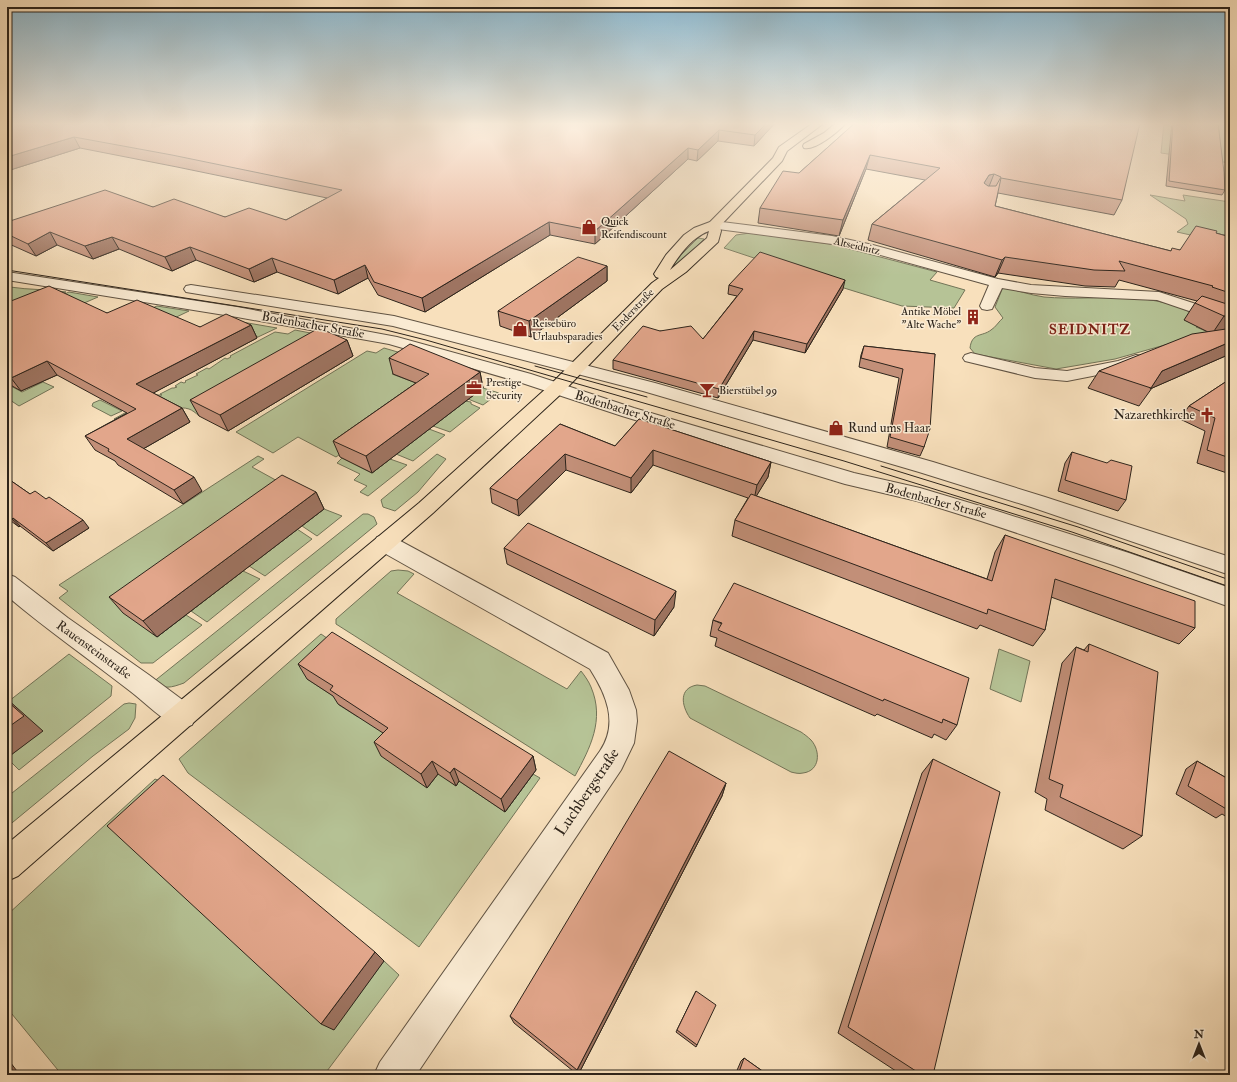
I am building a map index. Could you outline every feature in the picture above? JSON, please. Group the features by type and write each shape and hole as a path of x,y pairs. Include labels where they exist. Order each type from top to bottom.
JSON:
{"main road":[{"name":"Enderstraße","path":"7,865 386,543 556,388 657,286 681,269 713,239 715,231 714,225 764,173"}],"street":[{"name":"Altseidnitz","path":"714,225 832,240 868,248 997,283 1038,290 1159,296 1230,320"},
{"name":"Bodenbacher Straße","path":"7,276 231,311 382,338 452,356 852,480 920,495 989,516 1121,559 1230,598"},
{"path":"987,306 997,283"},
{"name":"Bodenbacher Straße","path":"177,287 386,320 456,336 659,389 863,448 1038,502 1230,566"},
{"path":"971,358 1035,373 1067,376 1122,365 1150,355"},
{"name":"Luchbergstraße","path":"386,543 599,661 614,684 620,697 624,721 620,743 609,763 393,1075"},
{"name":"Rauensteinstraße","path":"7,583 59,625 140,683 182,716"}],"green space":[{"path":"1150,195 1185,201 1183,195 1230,202 1230,234 1204,238 1177,232 1188,224 1186,219"},
{"path":"750,233 831,244 937,272 930,280 965,290 954,308 902,306 724,248 736,235"},
{"path":"698,238 704,239 674,270 669,269 681,255"},
{"path":"10,287 66,292 7,316 7,288"},
{"path":"1003,287 1044,297 1128,298 1168,304 1187,311 1206,322 1196,327 1213,334 1172,343 1115,359 1056,369 975,354 970,348 973,339 993,329 1003,318 995,307"},
{"path":"69,292 98,297 75,307 56,298"},
{"path":"157,306 189,311 166,322 143,312"},
{"path":"242,322 277,328 258,337 233,327"},
{"path":"295,330 331,337 199,416 190,409 172,408 132,418 114,419 157,395 162,395 160,394 177,387 175,386 181,382 186,382 185,381 198,375 196,374 207,368 209,369 225,358 227,359 231,357 230,356 275,332 288,334"},
{"path":"384,348 408,355 409,361 392,374 416,383 425,377 440,383 336,457 298,437 273,453 236,432 367,351 376,353"},
{"path":"43,382 54,387 19,406 7,398 7,384 22,392"},
{"path":"483,388 499,393 483,405 468,399"},
{"path":"100,400 122,411 111,416 92,406 93,403"},
{"path":"465,401 471,402 471,404 480,408 450,432 433,426"},
{"path":"429,429 445,435 413,461 396,454"},
{"path":"437,454 446,459 418,492 395,511 383,507 381,500"},
{"path":"258,456 264,459 252,467 290,488 157,637 186,615 202,625 153,663 141,663 59,598 68,591 59,585"},
{"path":"342,458 372,473 390,459 407,465 368,496 360,492 367,486 354,480 360,474 337,463"},
{"path":"324,509 342,516 317,536 302,526"},
{"path":"363,514 368,514 374,517 377,524 184,683 168,687 152,683"},
{"path":"297,529 312,539 265,576 249,566"},
{"path":"243,571 260,579 207,622 191,611"},
{"path":"391,571 408,571 414,574 397,593 567,689 581,671 590,685 597,711 594,733 586,755 575,776 336,624 336,619"},
{"path":"321,634 340,647 307,679 341,701 339,705 358,717 361,714 456,786 459,781 505,812 533,774 540,778 419,947 188,773 179,759"},
{"path":"999,649 1030,661 1021,702 990,689"},
{"path":"69,654 112,686 111,696 19,770 7,758 42,731 9,701"},
{"path":"697,685 705,686 801,732 814,744 817,755 816,765 809,771 800,773 791,772 690,718 685,708 683,698 687,690"},
{"path":"124,704 136,704 135,718 129,729 93,756 7,827 7,797"},
{"path":"155,779 179,789 333,1030 384,961 399,975 324,1075 62,1075 7,1008 7,915"}],"building":[{"path":"262,173 659,173 595,231 549,222 422,298 374,282 365,265 334,280 272,258 249,269 190,247 165,257 112,237 85,246 50,232 28,244 7,234 7,222 105,190 153,207 174,199 225,217 249,208 286,220 342,190"},
{"path":"781,173 862,173 843,220 760,208"},
{"path":"933,173 1128,173 1122,200 1001,178 995,206 1171,251 1172,248 1180,250 1196,226 1217,231 1216,233 1230,237 1230,293 1212,287 1213,286 1119,261 1125,271 1094,270 1005,257 1002,260 872,224","holes":["994,174 1001,177 996,186 988,186 984,183 989,175"]},
{"path":"1170,173 1224,173 1225,190 1169,181"},
{"path":"760,252 845,280 807,344 754,331 719,389 613,360 643,326 660,331 691,326 703,339 743,289 729,285"},
{"path":"578,257 607,266 529,321 498,311"},
{"path":"49,286 107,313 137,300 200,327 226,314 251,325 136,384 182,408 127,439 194,477 174,490 108,451 109,449 85,436 136,409 47,361 11,378 7,376 7,298 11,301"},
{"path":"1202,296 1230,305 1230,315 1224,316 1195,303"},
{"path":"319,328 347,340 220,415 190,400"},
{"path":"1230,328 1230,342 1162,371 1151,388 1099,371 1192,334"},
{"path":"410,344 480,372 366,456 333,441 429,374 389,358"},
{"path":"864,346 935,354 930,429 924,447 890,437 903,369 861,358"},
{"path":"1230,379 1230,458 1207,450 1215,418 1189,406"},
{"path":"639,419 771,462 757,485 653,450 631,478 565,454 517,500 490,488 560,424 615,446"},
{"path":"1072,452 1107,463 1111,460 1132,466 1126,500 1065,480"},
{"path":"282,475 316,492 143,621 109,597"},
{"path":"7,478 30,494 35,491 46,499 49,497 83,520 46,543 7,515"},
{"path":"751,494 992,581 1005,535 1195,601 1195,628 1055,579 1045,630 988,609 987,614 735,520"},
{"path":"528,523 676,591 655,620 504,548"},
{"path":"734,583 969,678 957,725 943,719 942,723 884,699 883,701 718,630 722,623 713,620"},
{"path":"332,632 533,756 501,799 454,768 450,773 432,761 421,774 374,742 388,728 330,690 333,686 298,664"},
{"path":"1089,644 1158,672 1142,836 1060,797 1063,785 1049,779 1076,647 1088,652"},
{"path":"7,701 24,716 7,728"},
{"path":"669,751 726,783 577,1070 510,1016"},
{"path":"933,759 1000,792 933,1075 922,1075 848,1027"},
{"path":"1197,761 1230,780 1230,804 1228,810 1188,786"},
{"path":"163,775 375,952 321,1024 107,826"},
{"path":"696,991 716,1005 697,1045 677,1030"},
{"path":"744,1058 768,1075 738,1075"}],"tram line":[{"path":"7,270 382,329 426,340 844,461 1072,532 1230,587"},
{"path":"535,366 647,397"},
{"path":"881,466 1078,527 1230,580"}],"place":[{"name":"Quick Reifendiscount","path":"589,227"},
{"name":"Antike Möbel \"Alte Wache\"","path":"973,317"},
{"name":"Reisebüro Urlaubsparadies","path":"520,329"},
{"name":"Prestige Security","path":"474,388"},
{"name":"Bierstübel 99","path":"707,390"},
{"name":"Nazarethkirche","path":"1207,415"},
{"name":"Rund ums Haar","path":"836,428"}],"district":[{"name":"SEIDNITZ","path":"1090,329"}]}
